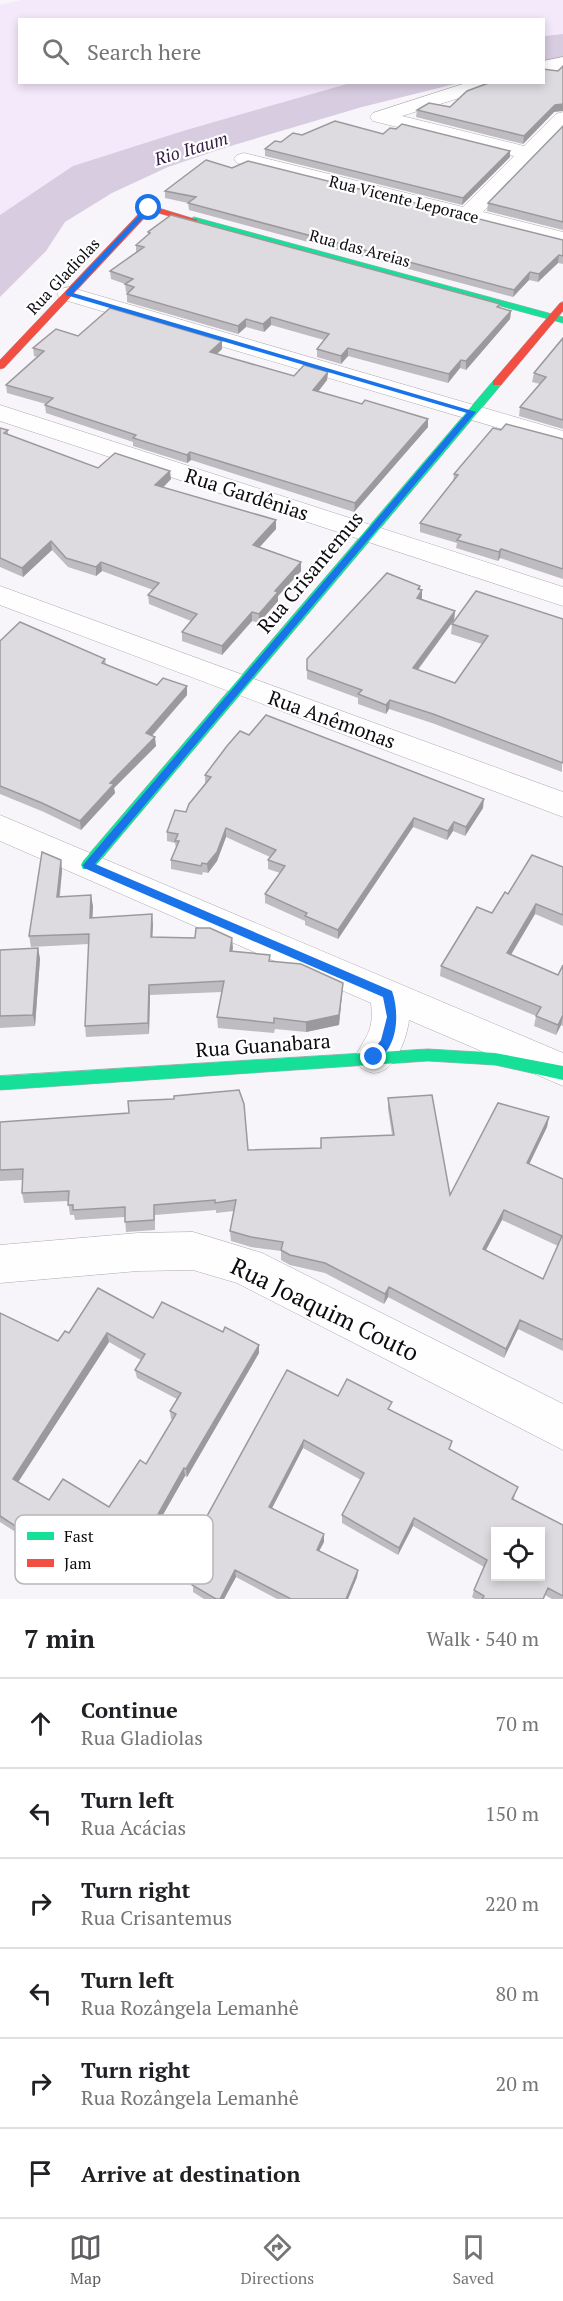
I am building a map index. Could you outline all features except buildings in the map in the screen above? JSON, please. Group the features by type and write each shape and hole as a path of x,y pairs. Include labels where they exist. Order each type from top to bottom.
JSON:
{"street":[{"path":"545,67 563,63"},
{"path":"484,84 380,117 528,153"},
{"path":"468,215 563,118"},
{"name":"Rua Vicente Leporace","path":"244,159 563,239"},
{"name":"Rua Gladiolas","path":"0,366 149,208"},
{"name":"Rua das Areias","path":"149,208 558,318"},
{"path":"69,294 563,439"},
{"name":"Rua Crisantemus","path":"88,865 472,412 558,318 563,305"},
{"name":"Rua Gardênias","path":"0,413 563,597"},
{"name":"Rua Anêmonas","path":"0,595 563,805"},
{"path":"0,827 563,1071"},
{"path":"0,849 45,847"},
{"path":"374,1057 386,1042 392,1017 388,994"},
{"name":"Rua Guanabara","path":"0,1083 374,1057 462,1056 495,1059 563,1071"},
{"name":"Rua Joaquim Couto","path":"0,1264 138,1252 193,1251 247,1267 563,1428"}],"shaded area":[{"path":"21,0 563,0 563,34 545,36 545,18 18,18 18,84 350,84 186,130 24,200 0,215 0,5"}],"water":[{"path":"563,34 563,58 545,61 545,36"},
{"name":"Rio Itaum","path":"347,84 455,84 362,107 224,148 168,167 112,193 65,222 46,251 0,297 0,215 73,166 186,130"}],"traffic: fast":[{"path":"194,220 563,320"},
{"path":"88,865 497,383"},
{"path":"0,1083 428,1055 495,1059 563,1073"}],"traffic: jam":[{"path":"0,366 149,208 194,220"},
{"path":"497,383 563,305"}],"route":[{"path":"149,208 69,294 472,412 88,865 388,994 392,1017 386,1042 374,1057"}]}
